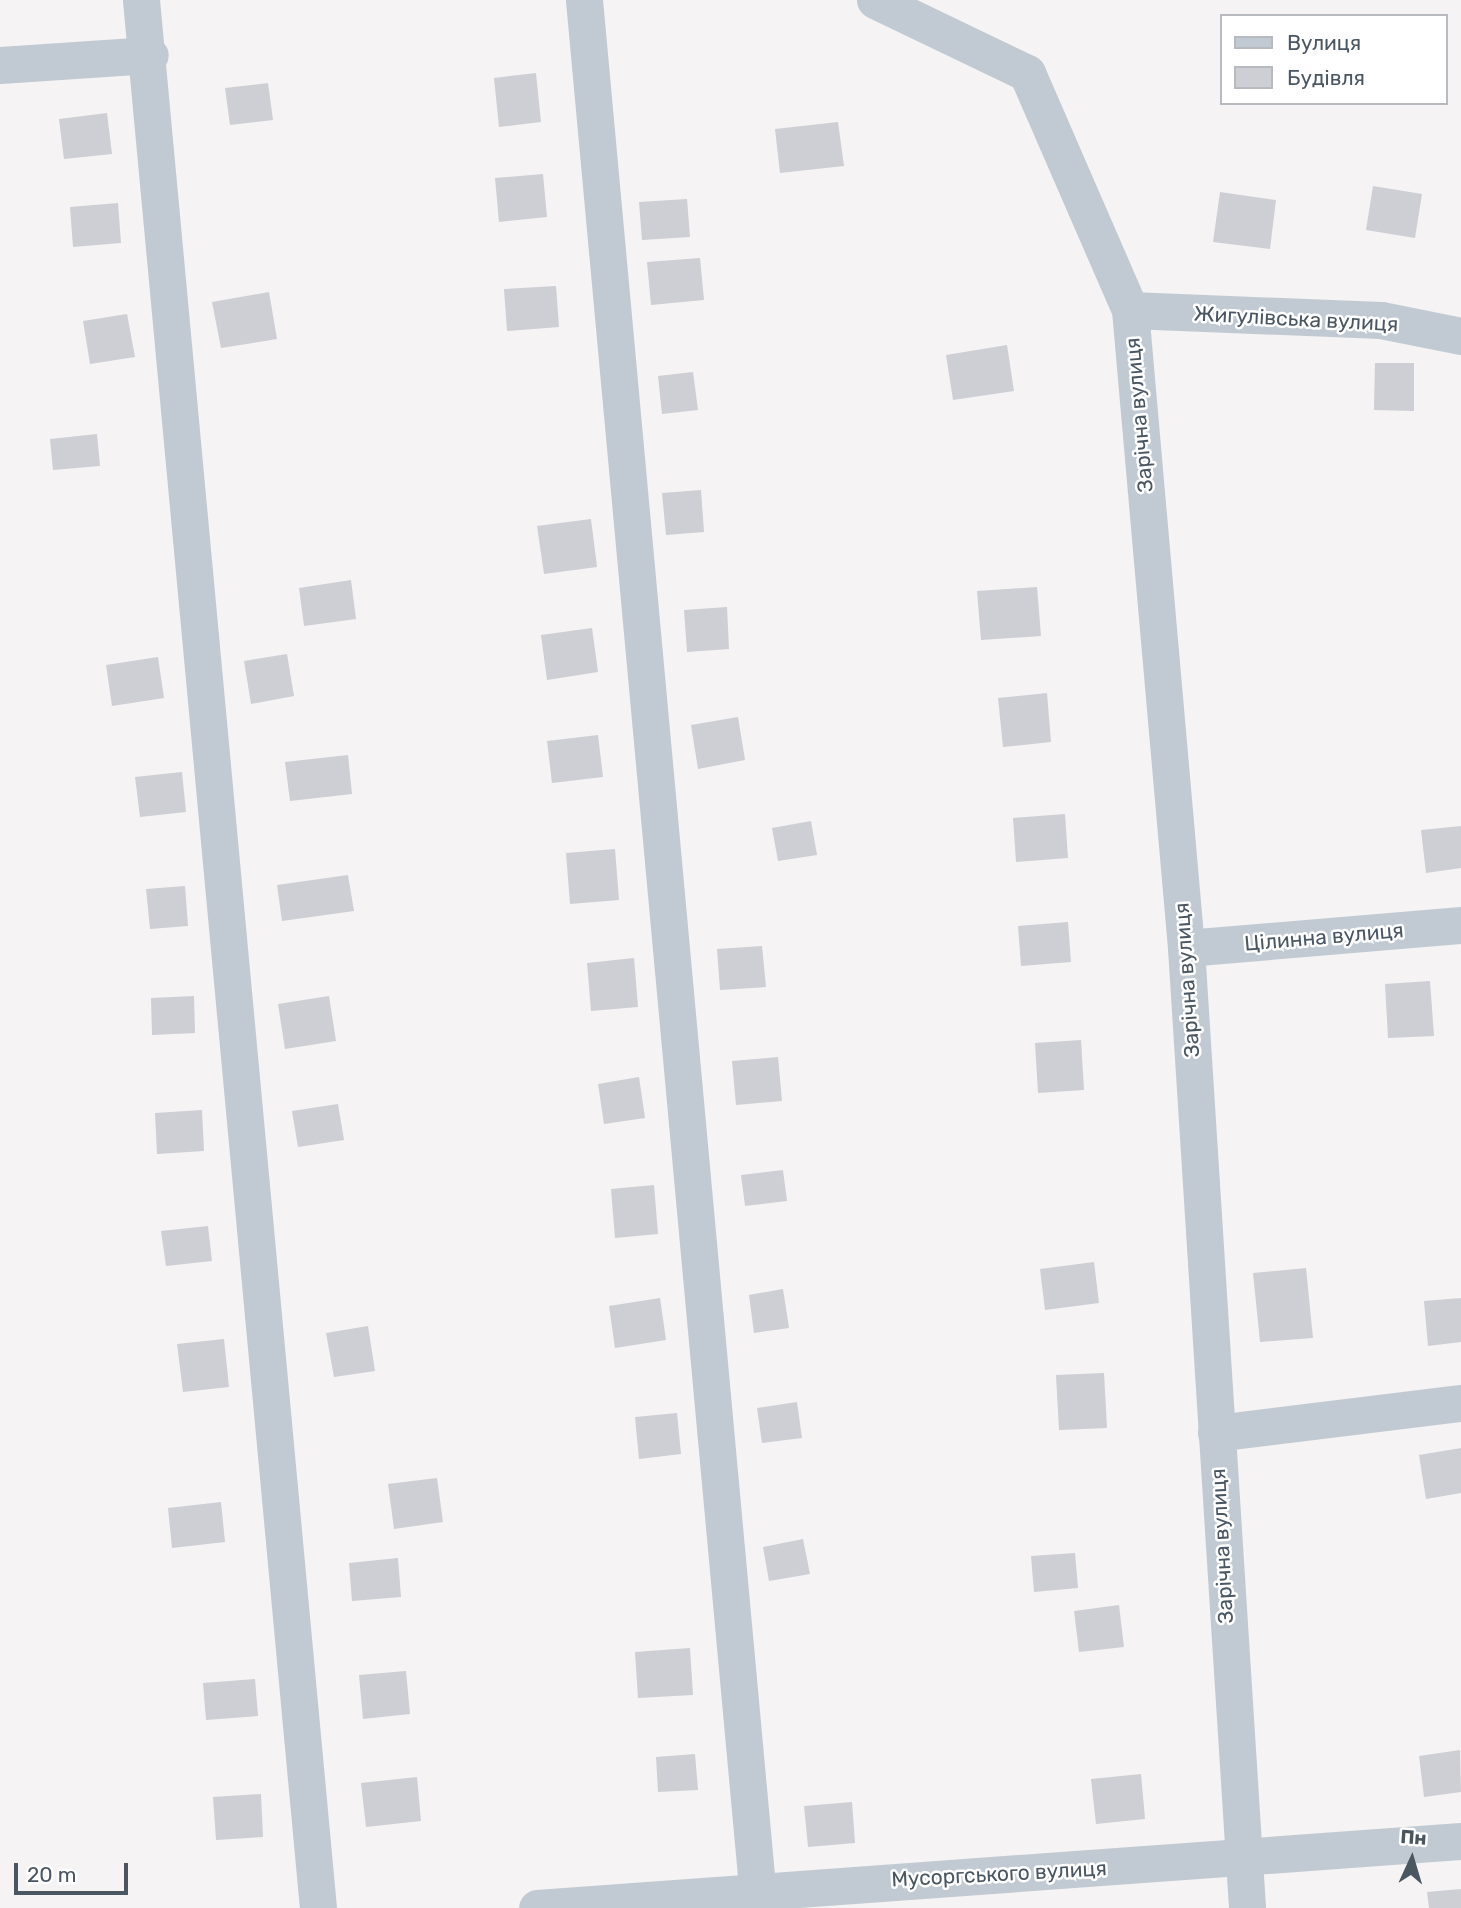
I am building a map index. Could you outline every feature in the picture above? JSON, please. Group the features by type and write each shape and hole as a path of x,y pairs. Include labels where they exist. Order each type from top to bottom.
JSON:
{"street":[{"path":"141,0 150,55 318,1908"},
{"path":"583,0 758,1898"},
{"name":"Зарічна вулиця","path":"875,0 1027,73 1130,310 1186,948 1247,1908"},
{"path":"0,65 150,55"},
{"name":"Жигулівська вулиця","path":"1130,310 1381,320 1461,335"},
{"name":"Цілинна вулиця","path":"1186,948 1461,925"},
{"path":"1216,1433 1461,1403"},
{"name":"Мусоргського вулиця","path":"537,1908 758,1898 1461,1841"}],"building":[{"path":"536,73 541,122 499,127 494,78"},
{"path":"268,83 273,120 230,125 225,88"},
{"path":"107,113 112,154 64,159 59,119"},
{"path":"838,122 844,166 780,173 775,129"},
{"path":"543,174 547,217 499,222 495,178"},
{"path":"1373,186 1422,194 1415,238 1366,230"},
{"path":"1220,192 1276,200 1270,249 1213,242"},
{"path":"687,199 690,237 642,240 639,202"},
{"path":"118,203 121,243 73,247 70,207"},
{"path":"700,258 704,300 651,305 647,262"},
{"path":"556,286 559,327 507,331 504,289"},
{"path":"269,292 277,339 221,348 212,302"},
{"path":"127,314 135,357 90,364 83,321"},
{"path":"1007,345 1014,391 953,400 946,355"},
{"path":"1375,363 1414,363 1414,411 1374,410"},
{"path":"693,372 698,410 662,414 658,376"},
{"path":"97,434 100,466 53,470 50,439"},
{"path":"701,490 704,532 666,535 662,493"},
{"path":"591,519 597,567 544,574 537,526"},
{"path":"351,580 356,619 304,626 299,588"},
{"path":"1037,587 1041,636 981,640 977,591"},
{"path":"727,607 729,649 687,652 684,610"},
{"path":"592,628 598,672 547,680 541,635"},
{"path":"287,654 294,696 251,704 244,661"},
{"path":"158,657 164,698 112,706 106,665"},
{"path":"1047,693 1051,742 1003,747 998,698"},
{"path":"738,717 745,760 698,769 691,725"},
{"path":"598,735 603,777 552,783 547,741"},
{"path":"348,755 352,794 290,801 285,762"},
{"path":"182,772 186,812 140,817 135,777"},
{"path":"1065,814 1068,858 1016,862 1013,818"},
{"path":"811,821 817,855 778,861 772,828"},
{"path":"1461,826 1461,868 1426,873 1421,830"},
{"path":"615,849 619,900 570,904 566,853"},
{"path":"348,875 354,911 282,921 277,885"},
{"path":"185,886 188,926 150,929 146,889"},
{"path":"1068,922 1071,962 1021,966 1018,926"},
{"path":"762,946 766,987 720,990 717,949"},
{"path":"634,958 638,1007 591,1011 587,963"},
{"path":"1430,981 1434,1036 1388,1038 1385,984"},
{"path":"194,996 195,1033 152,1035 151,998"},
{"path":"329,996 336,1041 285,1049 278,1004"},
{"path":"1081,1040 1084,1090 1038,1093 1035,1043"},
{"path":"778,1057 782,1101 736,1105 732,1061"},
{"path":"639,1077 645,1118 604,1124 598,1084"},
{"path":"338,1104 344,1140 298,1147 292,1111"},
{"path":"202,1110 204,1151 157,1154 155,1113"},
{"path":"783,1170 787,1201 745,1206 741,1175"},
{"path":"654,1185 658,1234 615,1238 611,1189"},
{"path":"208,1226 212,1261 166,1266 161,1231"},
{"path":"1094,1262 1099,1303 1045,1310 1040,1269"},
{"path":"1306,1268 1313,1338 1260,1342 1253,1273"},
{"path":"783,1289 789,1328 754,1333 749,1295"},
{"path":"660,1298 666,1340 615,1348 609,1306"},
{"path":"1461,1298 1461,1342 1428,1346 1424,1301"},
{"path":"368,1326 375,1371 334,1377 326,1333"},
{"path":"224,1339 229,1387 183,1392 177,1344"},
{"path":"1104,1373 1107,1428 1059,1430 1056,1375"},
{"path":"797,1402 802,1438 762,1443 757,1408"},
{"path":"677,1413 681,1454 639,1459 635,1417"},
{"path":"1461,1448 1461,1493 1426,1499 1419,1455"},
{"path":"437,1478 443,1522 394,1529 388,1484"},
{"path":"221,1502 225,1542 172,1548 168,1508"},
{"path":"803,1539 810,1574 769,1581 763,1547"},
{"path":"1075,1553 1078,1588 1034,1592 1031,1556"},
{"path":"398,1558 401,1597 352,1601 349,1563"},
{"path":"1119,1605 1124,1647 1079,1652 1074,1611"},
{"path":"690,1648 693,1695 638,1698 635,1652"},
{"path":"406,1671 410,1714 363,1719 359,1675"},
{"path":"255,1679 258,1716 206,1720 203,1683"},
{"path":"1460,1750 1461,1792 1424,1797 1419,1756"},
{"path":"695,1754 698,1790 658,1792 656,1757"},
{"path":"1141,1774 1145,1819 1096,1824 1091,1779"},
{"path":"417,1777 421,1821 366,1827 361,1783"},
{"path":"261,1794 263,1837 216,1840 213,1797"},
{"path":"852,1802 855,1843 808,1847 804,1806"},
{"path":"1461,1889 1461,1908 1429,1908 1427,1892"}]}
